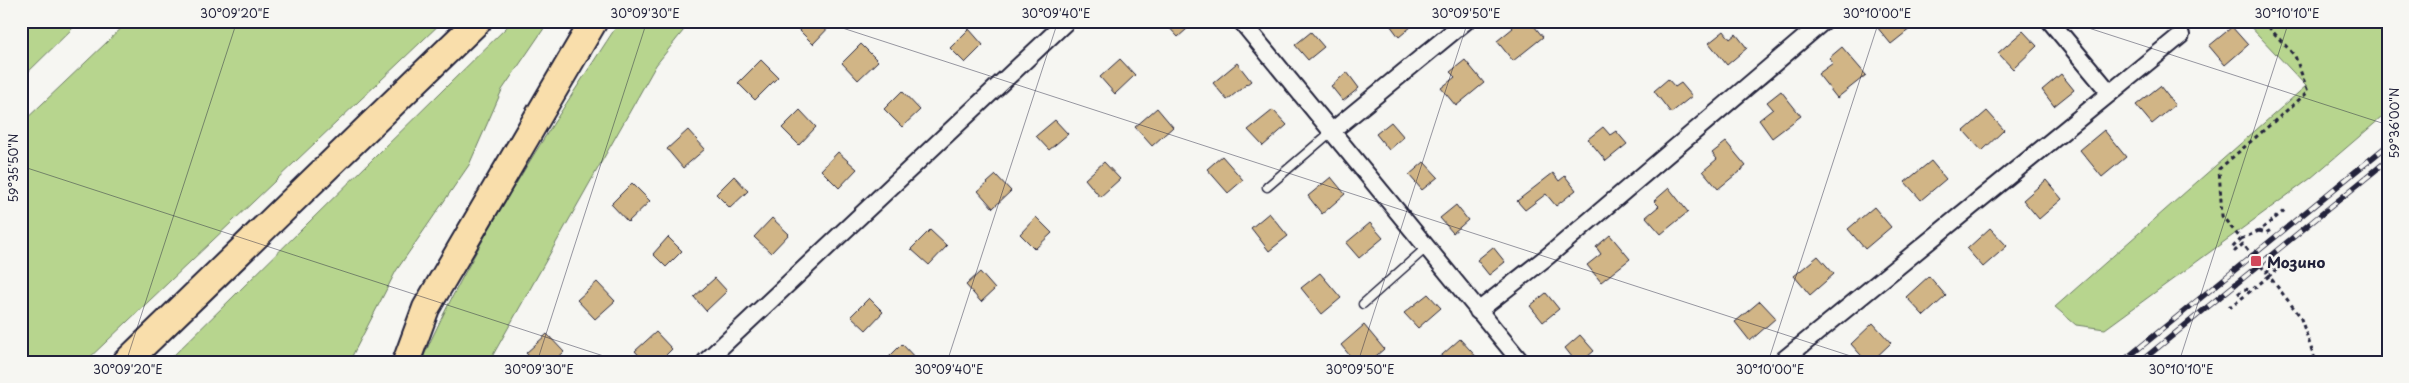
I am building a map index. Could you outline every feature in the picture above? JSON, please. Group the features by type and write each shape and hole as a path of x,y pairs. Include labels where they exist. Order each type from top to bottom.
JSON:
{"main road":[{"path":"126,362 478,21"},
{"path":"406,362 426,308 594,21"}],"street":[{"path":"705,362 1067,21"},
{"path":"1241,21 1521,362"},
{"path":"1331,132 1466,21"},
{"path":"1478,311 1548,256 1824,21"},
{"path":"2050,21 2110,93"},
{"path":"1781,362 2181,35"}],"lane":[{"path":"1267,187 1331,132"},
{"path":"1363,304 1426,248"}],"path":[{"path":"2241,240 2222,216 2219,170 2308,92 2295,56 2263,21"},
{"path":"2229,305 2231,307 2281,266 2278,263 2266,272 2243,244 2235,251 2232,248 2241,240 2259,231 2285,210 2287,212"},
{"path":"2259,231 2266,233 2272,229"},
{"path":"2269,276 2300,316 2316,362"},
{"path":"2238,294 2244,289 2252,290"}],"green space":[{"path":"21,21 80,21 21,79"},
{"path":"129,21 302,21 312,26 318,21 443,21 85,362 21,362 21,124"},
{"path":"513,21 549,21 502,90 469,165 396,271 349,362 167,362"},
{"path":"620,21 691,21 656,65 489,362 421,362 465,273 514,187"},
{"path":"2245,21 2388,21 2388,112 2311,178 2105,329 2076,325 2055,307 2306,86"}],"building":[{"path":"803,21 835,21 813,44 797,28"},
{"path":"1163,21 1196,21 1178,37"},
{"path":"1387,21 1418,21 1399,37"},
{"path":"1507,21 1530,21 1543,37 1513,61 1497,41 1513,28"},
{"path":"1872,21 1920,21 1891,44"},
{"path":"2232,27 2248,45 2225,65 2209,46"},
{"path":"969,29 983,45 965,63 950,48"},
{"path":"1724,31 1730,39 1736,34 1747,48 1727,65 1709,43"},
{"path":"2023,31 2037,46 2013,69 1998,53"},
{"path":"1311,32 1324,47 1308,60 1295,45"},
{"path":"861,44 878,61 858,80 842,63"},
{"path":"1842,47 1866,75 1837,98 1818,74 1833,63 1829,58"},
{"path":"1120,59 1135,75 1115,94 1100,77"},
{"path":"761,60 778,77 755,100 738,83"},
{"path":"1465,60 1484,83 1456,106 1441,88 1455,77 1450,72"},
{"path":"1237,63 1251,81 1227,100 1213,83"},
{"path":"1347,72 1359,88 1343,101 1331,86"},
{"path":"2061,74 2074,90 2054,106 2042,90"},
{"path":"1668,79 1675,87 1681,83 1692,96 1671,113 1654,91"},
{"path":"2160,86 2175,105 2152,124 2136,105"},
{"path":"902,91 920,110 902,127 884,109"},
{"path":"1781,91 1801,116 1772,138 1759,120 1773,109 1767,102"},
{"path":"1157,108 1173,127 1152,146 1135,127"},
{"path":"800,110 816,127 799,145 782,128"},
{"path":"1273,110 1287,125 1263,146 1248,130"},
{"path":"1987,111 2004,130 1982,151 1964,131"},
{"path":"1055,120 1068,134 1049,150 1036,136"},
{"path":"1391,122 1404,137 1389,150 1376,134"},
{"path":"1603,127 1610,135 1616,131 1627,144 1606,161 1588,139"},
{"path":"688,130 705,149 683,168 667,149"},
{"path":"2104,130 2126,157 2102,177 2080,150"},
{"path":"1726,142 1746,166 1718,189 1703,171 1717,159 1712,153"},
{"path":"838,152 857,169 839,188 821,170"},
{"path":"1222,156 1243,180 1228,193 1207,169"},
{"path":"1931,161 1946,179 1921,200 1905,182"},
{"path":"1104,162 1120,179 1100,197 1085,179"},
{"path":"1424,162 1438,177 1422,190 1409,175"},
{"path":"1553,173 1559,181 1565,176 1576,190 1556,206 1546,194 1525,210 1517,201"},
{"path":"996,175 1011,191 993,208 978,191"},
{"path":"734,176 748,191 730,208 716,194"},
{"path":"1331,177 1345,194 1322,214 1308,196"},
{"path":"2046,180 2062,199 2039,219 2023,200"},
{"path":"632,183 650,201 628,222 611,204"},
{"path":"1669,188 1688,212 1661,234 1646,217 1659,206 1654,201"},
{"path":"1456,205 1468,220 1453,233 1440,218"},
{"path":"1874,207 1891,227 1865,249 1848,229"},
{"path":"1269,213 1288,236 1269,251 1251,228"},
{"path":"1036,217 1052,233 1035,249 1020,234"},
{"path":"772,218 789,234 771,253 754,237"},
{"path":"1370,223 1383,238 1359,258 1346,243"},
{"path":"1990,228 2007,246 1983,267 1967,249"},
{"path":"930,230 947,246 929,265 911,249"},
{"path":"1610,235 1630,259 1601,282 1587,265 1601,254 1596,247"},
{"path":"668,237 682,251 666,267 653,254"},
{"path":"1493,247 1505,262 1489,275 1477,260"},
{"path":"1818,256 1834,274 1810,295 1794,276"},
{"path":"980,272 995,289 981,302 966,285"},
{"path":"1320,273 1341,298 1322,314 1301,288"},
{"path":"1929,276 1946,296 1924,316 1906,297"},
{"path":"715,278 727,291 706,311 694,297"},
{"path":"597,282 615,301 595,319 577,300"},
{"path":"1546,293 1559,309 1543,322 1530,306"},
{"path":"1428,294 1441,308 1418,328 1404,313"},
{"path":"869,298 883,312 866,330 851,316"},
{"path":"1760,301 1776,318 1750,341 1735,322"},
{"path":"1873,323 1891,343 1871,362 1867,362 1851,344"},
{"path":"1364,325 1384,349 1369,362 1355,362 1341,345"},
{"path":"656,332 672,349 659,362 645,362 635,351"},
{"path":"547,334 564,352 553,362 534,362 526,353"},
{"path":"1580,335 1594,351 1581,362 1576,362 1565,348"},
{"path":"1460,339 1481,362 1434,362"},
{"path":"902,344 919,362 884,362"}],"railway":[{"path":"2122,362 2388,145"},
{"path":"2140,362 2388,160"}],"place":[{"name":"Мозино","path":"2256,261"}]}
